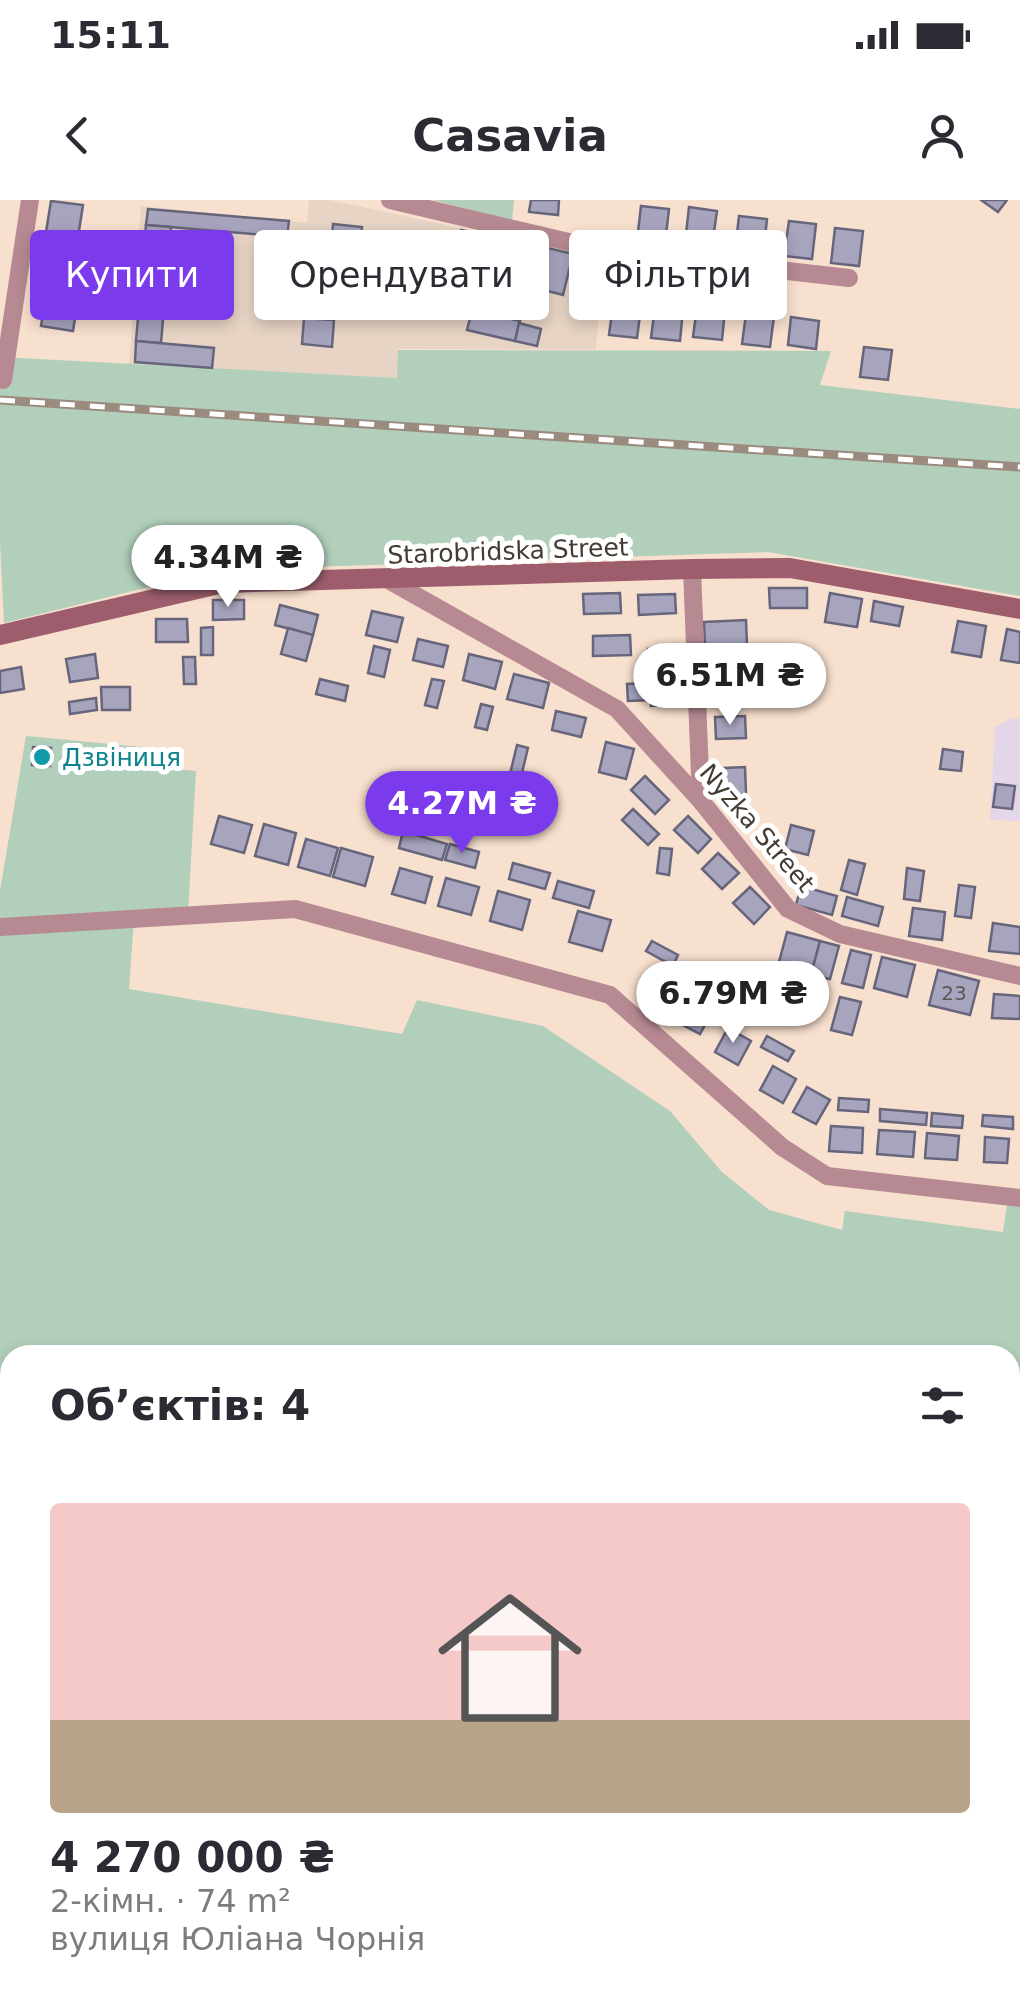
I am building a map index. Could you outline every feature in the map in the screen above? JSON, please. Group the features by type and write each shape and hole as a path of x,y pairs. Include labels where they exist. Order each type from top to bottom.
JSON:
{"street":[{"path":"0,380 4,380 30,200"},
{"path":"390,200 604,250 849,278"},
{"name":"Starobridska Street","path":"0,635 223,584 692,569 790,568 1020,609"},
{"path":"692,569 701,802"},
{"name":"Nyzka Street","path":"390,581 617,709 701,802 788,909 840,934 1020,976"},
{"path":"0,927 295,909 610,996 782,1147 827,1176 1020,1198"}],"shaded area":[{"path":"309,200 330,200 469,230 254,230 254,320 549,320 549,247 569,252 569,320 598,320 596,349 398,349 398,378 129,366 132,320 234,320 234,230 139,230 141,206 307,223"},
{"path":"1012,718 1020,719 1020,821 990,820 995,727"}],"green space":[{"path":"433,200 514,200 512,221"},
{"path":"398,350 831,351 820,385 1020,409 1020,596 768,552 217,570 4,623 0,357 397,378"},
{"path":"26,736 142,747 142,766 196,771 188,914 134,919 129,989 402,1034 417,1000 543,1026 670,1111 722,1172 769,1210 842,1230 845,1211 1003,1232 1008,1197 1020,1198 1020,1345 0,1345 0,891"}],"building":[{"path":"531,200 559,200 558,215 529,212"},
{"path":"981,200 1007,200 998,212"},
{"path":"51,201 83,205 79,230 46,230"},
{"path":"641,206 669,209 667,230 638,230"},
{"path":"689,207 717,211 714,230 686,230"},
{"path":"148,209 289,221 288,230 254,230 254,234 146,225"},
{"path":"739,216 767,219 766,230 737,230"},
{"path":"789,221 816,224 812,259 787,256"},
{"path":"333,224 362,227 362,230 333,230"},
{"path":"146,225 171,227 171,230 146,230"},
{"path":"835,228 863,231 859,266 831,263"},
{"path":"549,248 569,253 563,295 549,291"},
{"path":"791,317 819,321 816,349 788,345"},
{"path":"42,320 75,320 73,331 41,326"},
{"path":"138,320 163,320 161,343 136,341"},
{"path":"304,320 334,320 332,347 302,344"},
{"path":"470,320 520,321 515,341 467,330"},
{"path":"611,320 639,320 637,338 609,335"},
{"path":"653,320 682,320 680,341 651,338"},
{"path":"695,320 724,320 722,340 693,337"},
{"path":"745,320 774,320 770,347 742,344"},
{"path":"519,323 541,329 537,346 515,341"},
{"path":"136,341 214,348 212,368 135,362"},
{"path":"864,347 892,350 888,380 860,377"},
{"path":"769,588 807,588 807,608 770,608"},
{"path":"620,593 621,613 584,614 583,594"},
{"path":"830,593 862,599 857,627 825,622"},
{"path":"675,594 676,613 639,615 638,595"},
{"path":"213,600 244,600 244,619 213,620"},
{"path":"874,601 903,607 899,626 871,621"},
{"path":"280,605 318,615 313,635 275,625"},
{"path":"372,611 403,618 397,642 366,635"},
{"path":"156,619 187,619 188,642 156,642"},
{"path":"746,620 747,646 705,647 704,622"},
{"path":"958,621 986,626 981,657 952,652"},
{"path":"213,627 213,655 201,655 201,628"},
{"path":"288,628 313,635 306,661 281,654"},
{"path":"1007,629 1020,632 1020,663 1001,660"},
{"path":"630,635 631,655 593,656 593,636"},
{"path":"418,639 448,646 443,667 413,660"},
{"path":"374,646 390,650 384,677 368,673"},
{"path":"685,648 686,668 649,669 648,649"},
{"path":"95,654 98,678 70,682 66,659"},
{"path":"469,654 502,662 495,689 463,680"},
{"path":"183,657 195,657 196,684 184,684"},
{"path":"21,667 24,689 0,693 0,671"},
{"path":"514,674 549,683 543,708 507,699"},
{"path":"674,677 675,705 651,706 651,700 628,701 627,684"},
{"path":"320,679 348,686 345,701 316,694"},
{"path":"432,679 444,681 437,708 425,705"},
{"path":"735,685 736,702 704,703 704,686"},
{"path":"101,687 130,687 130,710 102,710"},
{"path":"96,698 97,710 70,714 69,702"},
{"path":"481,704 493,707 487,730 475,727"},
{"path":"556,711 586,718 581,737 552,730"},
{"path":"745,716 746,738 716,739 715,717"},
{"path":"606,742 634,749 626,779 599,772"},
{"path":"517,745 528,748 521,777 510,774"},
{"name":"Дзвіниця","path":"33,747 51,748 50,766 32,765"},
{"path":"943,749 963,752 961,771 940,769"},
{"path":"745,767 746,794 725,795 724,768"},
{"path":"645,776 669,800 655,814 631,790"},
{"path":"996,784 1015,786 1012,809 993,807"},
{"path":"633,809 659,834 648,845 622,820"},
{"path":"219,816 252,825 244,853 211,844"},
{"path":"688,816 711,839 698,853 674,830"},
{"path":"264,824 296,833 288,865 255,856"},
{"path":"791,825 814,831 808,855 785,849"},
{"path":"403,831 447,844 442,860 399,848"},
{"path":"306,839 338,848 330,876 298,867"},
{"path":"450,844 479,852 475,868 445,860"},
{"path":"341,848 373,857 365,886 333,877"},
{"path":"660,848 672,849 669,875 657,873"},
{"path":"718,853 739,873 722,889 702,869"},
{"path":"849,860 865,864 857,895 841,890"},
{"path":"513,863 550,873 545,889 509,879"},
{"path":"400,868 432,877 425,903 392,894"},
{"path":"907,868 924,871 920,901 904,899"},
{"path":"446,878 479,887 471,915 438,906"},
{"path":"558,881 594,891 589,908 553,898"},
{"path":"959,885 975,887 971,918 955,916"},
{"path":"801,886 837,896 832,915 796,905"},
{"path":"750,887 770,907 754,924 733,903"},
{"path":"498,891 530,900 522,930 490,921"},
{"path":"847,897 883,907 878,926 842,916"},
{"path":"913,908 945,912 942,940 909,936"},
{"path":"578,911 611,920 602,951 569,942"},
{"path":"993,923 1020,927 1020,954 989,951"},
{"path":"787,932 820,941 813,968 790,962 788,969 778,966"},
{"path":"652,941 678,955 673,966 646,951"},
{"path":"820,941 839,946 830,979 824,978 822,986 809,982"},
{"path":"851,950 871,955 863,988 842,983"},
{"path":"882,957 915,965 907,997 874,988"},
{"path":"652,968 675,980 662,1004 639,992"},
{"path":"689,970 715,985 710,995 683,980"},
{"path":"938,970 979,981 970,1015 929,1005"},
{"path":"994,994 1020,996 1020,1019 992,1018"},
{"path":"840,997 861,1002 852,1035 831,1030"},
{"path":"690,998 713,1010 700,1034 677,1022"},
{"path":"728,1028 751,1041 738,1065 715,1052"},
{"path":"767,1036 794,1051 788,1061 761,1047"},
{"path":"773,1066 796,1079 783,1103 760,1090"},
{"path":"807,1087 830,1100 816,1124 793,1112"},
{"path":"839,1098 869,1100 868,1112 838,1110"},
{"path":"880,1109 927,1113 926,1125 880,1121"},
{"path":"932,1113 963,1116 962,1128 931,1126"},
{"path":"983,1115 1013,1117 1013,1129 982,1126"},
{"path":"831,1126 863,1128 862,1153 829,1151"},
{"path":"879,1130 915,1132 913,1157 877,1154"},
{"path":"927,1133 959,1136 957,1160 925,1158"},
{"path":"985,1137 1009,1139 1007,1163 984,1162"}],"railway":[{"path":"0,400 1020,467"}],"place":[{"name":"Дзвіниця","path":"42,757"}]}
